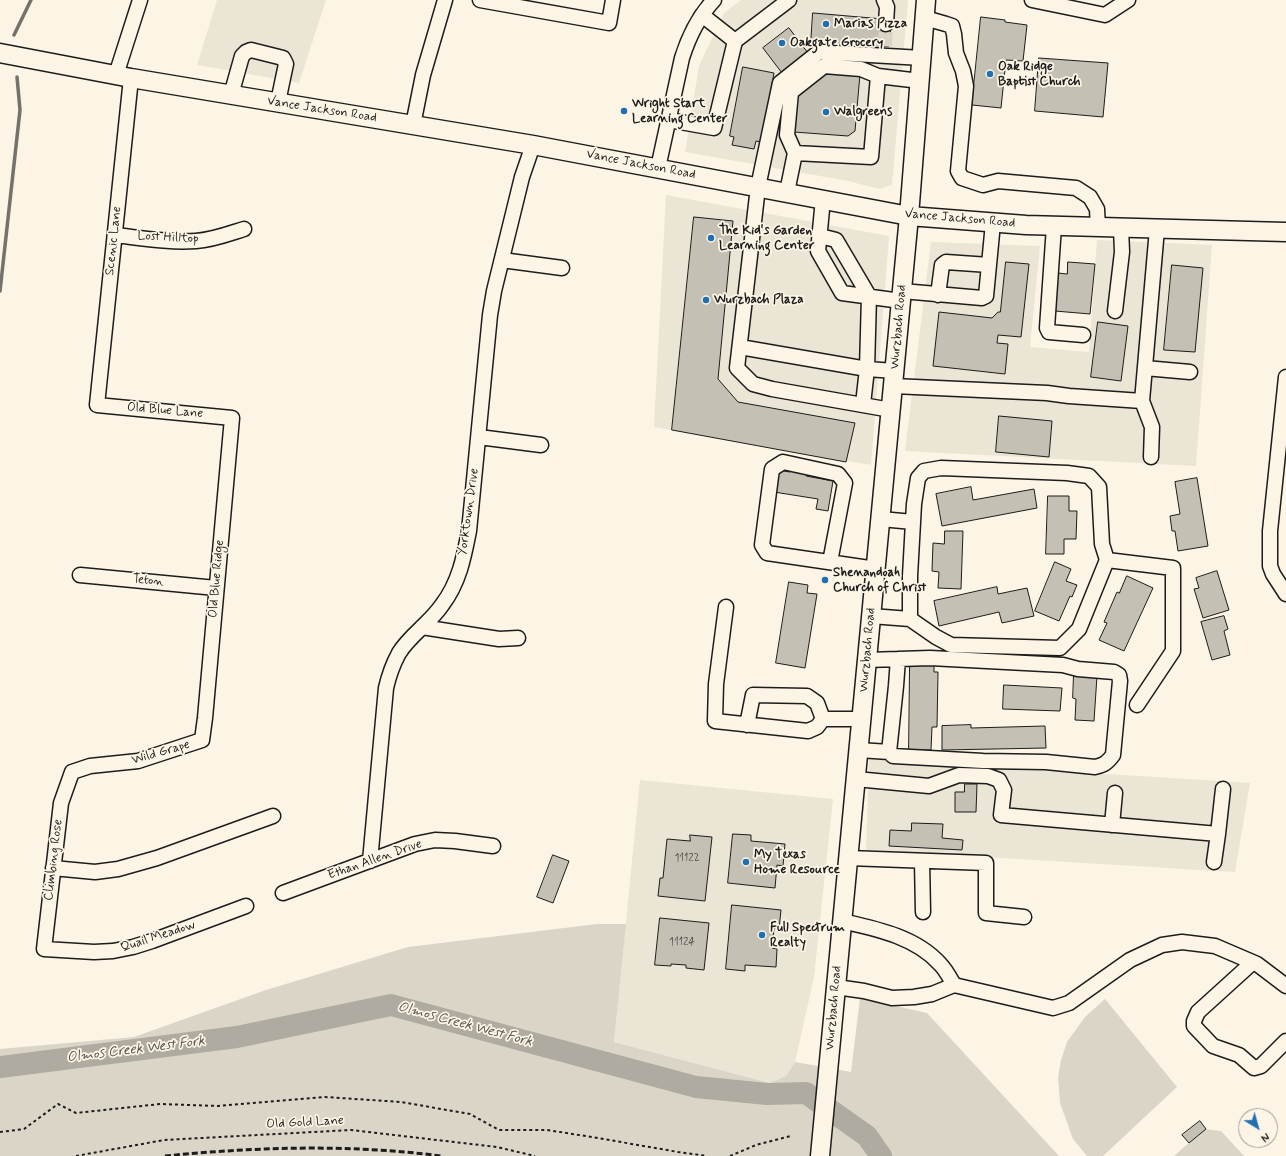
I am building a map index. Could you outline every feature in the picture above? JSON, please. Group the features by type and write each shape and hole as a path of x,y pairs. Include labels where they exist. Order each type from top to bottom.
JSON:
{"main road":[{"name":"Wurzbach Road","path":"820,1156 902,296 926,0"},
{"name":"Vance Jackson Road","path":"0,53 124,77 534,145 909,216 1098,228 1286,232"}],"street":[{"name":"Scenic Lane","path":"97,405 115,235 124,77 140,0"},
{"path":"413,125 424,75 445,0"},
{"path":"480,0 609,23 613,0"},
{"path":"669,120 714,128 735,41 789,0"},
{"path":"884,0 888,7 886,24"},
{"path":"1032,0 1105,15 1128,0"},
{"path":"658,168 682,58 692,30 705,6 735,41"},
{"path":"925,18 952,26 956,53 963,71 966,86 958,171 962,178 983,185 998,181 1076,188 1090,197 1097,209 1098,228"},
{"path":"231,95 242,56 251,50 283,58 285,61 286,64 278,102"},
{"path":"891,410 772,389 753,384 737,368 758,188 780,83 819,52 884,51 922,58"},
{"path":"787,192 795,152 787,135 791,92 824,66 861,69 878,76 920,81"},
{"path":"795,152 870,157 878,76"},
{"name":"Yorktown Drive","path":"370,861 386,688 391,669 400,652 442,605 459,575 464,558 469,531 490,315 494,291 522,177 534,145"},
{"path":"823,199 818,251 842,294 869,296 938,295 982,298 986,296 993,222"},
{"path":"1054,226 1047,328 1049,332 1083,335"},
{"path":"1115,310 1122,252 1121,228"},
{"name":"Lost Hilltop","path":"115,235 182,242 216,239 244,229"},
{"path":"1151,457 1152,426 1142,401 1157,229"},
{"path":"820,236 836,240 869,296 868,369 863,404"},
{"path":"502,260 562,268"},
{"path":"938,295 942,265 946,262 989,265"},
{"path":"740,347 868,369 894,379 1069,396 1142,401"},
{"path":"1145,368 1190,372"},
{"path":"1286,377 1270,531 1270,566 1273,574 1286,594"},
{"name":"Old Blue Lane","path":"97,405 232,418"},
{"name":"Old Blue Ridge","path":"202,740 232,418"},
{"path":"478,437 541,445"},
{"path":"830,562 845,483 838,474 783,462 772,470 762,546 767,553 830,562 876,568"},
{"path":"871,616 910,619 936,637 951,645 1060,648 1079,629 1107,560 1102,544 1099,487 1089,476 1067,472 941,468 924,471 918,478 914,504 910,576 910,619"},
{"path":"880,519 913,522"},
{"path":"1107,560 1172,568 1173,651 1137,705"},
{"name":"Teton","path":"80,575 216,588"},
{"path":"726,607 716,684 715,721 808,731 817,727 823,719"},
{"path":"422,627 499,639 518,638"},
{"path":"858,750 889,752 894,756 1046,762 1095,767 1107,763 1113,755 1120,681 1119,675 1114,672 1078,669 1064,665 930,658 867,660"},
{"path":"889,752 898,659"},
{"path":"747,725 752,694 807,696 817,703 823,719"},
{"path":"823,719 862,719"},
{"name":"Wild Grape","path":"72,772 90,766 138,761 202,740"},
{"name":"Climbing Rose","path":"44,949 61,803 72,772"},
{"path":"856,779 929,786 959,775 988,776 999,780 1004,790 1001,815 1218,834"},
{"path":"1214,862 1223,789"},
{"path":"1112,825 1115,793"},
{"path":"54,868 95,872 118,869 157,858 273,816"},
{"name":"Ethan Allen Drive","path":"283,893 415,844 435,840 493,846"},
{"path":"848,858 986,863 986,913 1024,916"},
{"path":"922,861 923,912"},
{"name":"Quail Meadow","path":"44,949 94,952 113,951 133,947 152,942 246,906"},
{"path":"842,921 886,932 905,940 928,954 940,965 954,985"},
{"path":"836,996 864,991 892,998 914,997 932,994 954,985 1053,1008 1069,1003 1130,960 1162,945 1182,942 1215,946 1252,962 1286,986"},
{"path":"1252,962 1198,1012 1194,1021 1194,1026 1213,1046 1239,1055 1254,1068 1261,1066 1286,1041"}],"path":[{"path":"0,1132 24,1129 58,1104 76,1113 160,1104 218,1106 325,1097 401,1102 470,1114 499,1130 547,1130 592,1136 707,1156"},
{"name":"Old Gold Lane","path":"76,1156 164,1140 351,1130 497,1147 534,1156"},
{"path":"730,1156 756,1145 792,1136"}],"shaded area":[{"path":"217,0 326,0 299,83 197,65"},
{"path":"741,0 908,0 892,185 879,189 848,181 685,152 699,66 724,13"},
{"name":"Wurzbach Plaza","path":"666,195 889,236 871,465 654,427"},
{"path":"1097,240 1212,245 1196,466 905,451 931,242 1040,246 1030,347 1089,352"},
{"path":"869,759 1250,783 1235,872 866,850"},
{"path":"640,780 833,799 814,977 795,1062 786,1076 770,1083 614,1042"},
{"path":"597,924 626,924 614,1042 770,1083 786,1076 795,1062 851,1072 860,998 927,1013 1059,1156 0,1156 0,1049 134,1037 266,990 408,947"},
{"path":"1105,999 1177,1087 1103,1156 1087,1156 1073,1139 1060,1103 1058,1077 1061,1060 1067,1042 1085,1017"},
{"path":"1205,1129 1221,1131 1244,1156 1174,1156"}],"building":[{"path":"813,13 883,19 891,24 889,46 881,46 880,50 811,44"},
{"name":"Oak Ridge Baptist Church","path":"981,17 1027,25 1023,61 1006,60 1001,108 972,105"},
{"path":"789,28 808,53 782,73 763,48"},
{"path":"1039,58 1108,63 1103,117 1035,111"},
{"path":"743,67 774,73 761,142 756,141 754,149 732,145 734,137 730,136"},
{"name":"Walgreens","path":"823,72 860,74 855,131 848,136 794,132 797,92"},
{"name":"Wurzbach Plaza","path":"694,217 733,221 718,379 738,402 855,423 846,462 672,430"},
{"path":"1006,262 1029,264 1021,337 998,335 997,343 1008,344 1005,374 933,366 939,312 992,318 1000,312"},
{"path":"1068,262 1095,264 1090,314 1055,311 1058,273 1067,274"},
{"path":"1172,265 1203,268 1195,352 1164,350"},
{"path":"1098,322 1128,326 1121,381 1091,377"},
{"path":"999,416 1052,421 1049,457 996,452"},
{"path":"778,470 790,472 791,470 807,473 806,476 833,481 828,511 816,509 818,499 774,492"},
{"path":"1197,478 1208,546 1178,551 1175,531 1172,531 1170,516 1180,514 1175,482"},
{"path":"971,487 973,500 1034,489 1037,508 942,526 936,494"},
{"path":"1048,496 1069,496 1069,511 1077,511 1076,539 1064,539 1064,554 1046,554"},
{"path":"945,531 963,531 961,589 938,588 939,572 932,571 933,543 944,544"},
{"path":"1055,562 1071,569 1066,581 1077,585 1072,597 1070,596 1059,621 1035,611"},
{"path":"1217,571 1229,610 1203,618 1194,589 1199,588 1196,578"},
{"path":"1127,576 1153,588 1124,651 1099,640 1107,623 1104,622 1117,592 1119,593"},
{"path":"789,582 808,585 807,593 817,594 805,668 776,663"},
{"path":"997,587 998,594 1027,588 1034,616 1002,623 999,612 939,626 934,601"},
{"path":"1224,616 1228,629 1224,631 1230,655 1212,660 1201,622"},
{"path":"910,663 934,663 934,672 938,672 937,727 932,727 931,750 909,750"},
{"path":"1074,674 1097,676 1094,721 1075,720 1076,699 1073,698"},
{"path":"1004,685 1062,688 1060,711 1003,709"},
{"path":"971,725 971,728 1045,726 1046,748 942,750 942,726"},
{"path":"965,784 977,784 976,812 955,812 955,792 964,792"},
{"path":"912,823 943,824 942,838 963,840 962,850 889,846 890,830 911,831"},
{"path":"733,834 751,835 751,841 785,844 783,866 777,865 775,888 728,883"},
{"path":"690,835 712,837 705,901 658,896 660,878 663,878 667,839 690,841"},
{"path":"553,855 569,861 553,903 537,897"},
{"path":"732,905 781,910 779,929 774,928 772,948 777,949 776,967 745,965 745,971 726,969"},
{"path":"660,918 709,923 704,970 686,968 686,965 655,965"},
{"path":"1200,1121 1206,1129 1189,1143 1182,1135"}],"waterway":[{"path":"14,35 31,0"},
{"path":"0,291 20,110 17,77"},
{"name":"Olmos Creek West Fork","path":"0,1067 237,1037 391,1005 696,1087 767,1094 806,1093 867,1136 881,1156"}],"tunnel":[{"path":"885,46 886,24"}],"railway":[{"path":"165,1156 303,1148 338,1148 407,1152 441,1156"}],"place":[{"name":"Marias Pizza","path":"826,24"},
{"name":"Oakgate Grocery","path":"782,43"},
{"name":"Oak Ridge Baptist Church","path":"990,74"},
{"name":"Wright Start Learning Center","path":"624,111"},
{"name":"Walgreens","path":"826,112"},
{"name":"The Kid's Garden Learning Center","path":"711,238"},
{"name":"Wurzbach Plaza","path":"706,300"},
{"name":"Shenandoah Church of Christ","path":"825,580"},
{"name":"My Texas Home Resource","path":"746,862"},
{"name":"Full Spectrum Realty","path":"762,935"}]}
